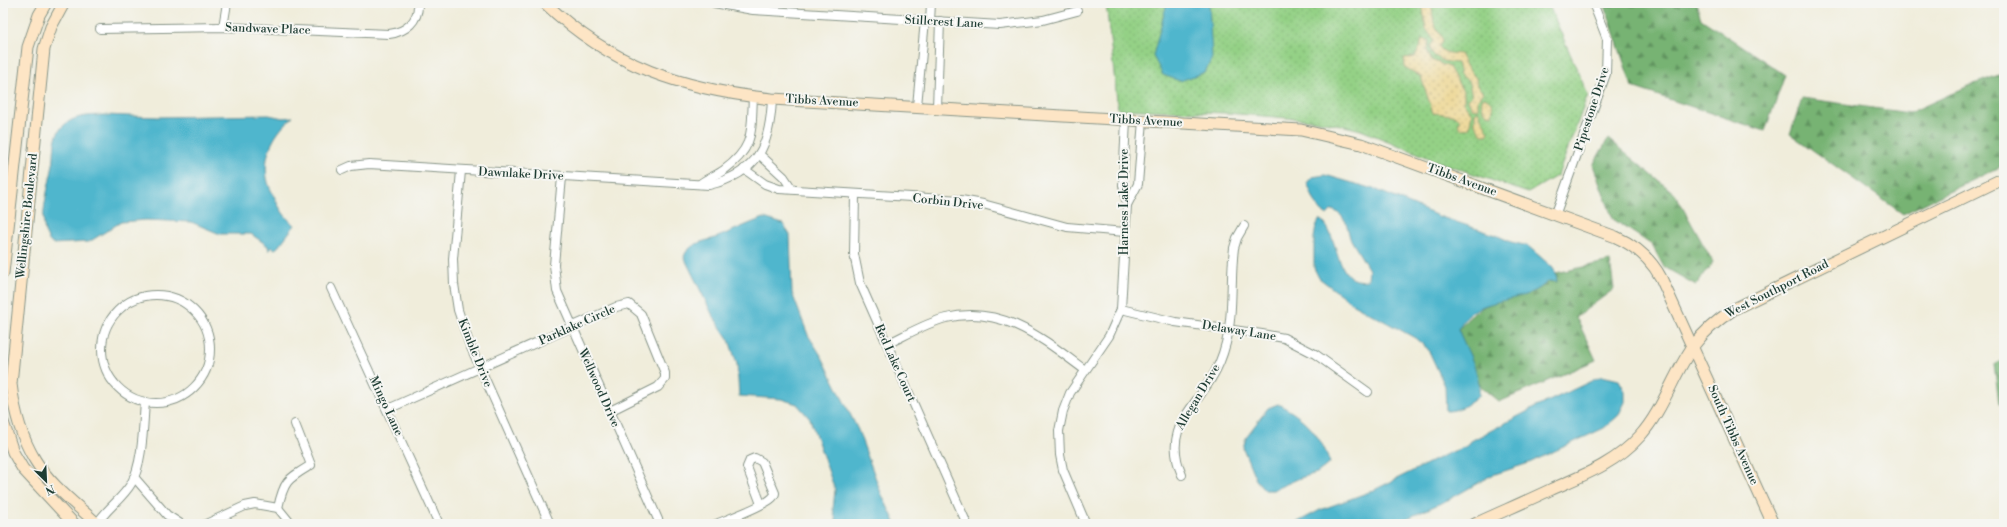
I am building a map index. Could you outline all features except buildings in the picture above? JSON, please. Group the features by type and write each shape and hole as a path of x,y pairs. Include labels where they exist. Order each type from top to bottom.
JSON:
{"street":[{"name":"Wellingshire Boulevard","path":"3,273 28,47 39,15 46,3"},
{"name":"Wellingshire Boulevard","path":"64,3 51,27 44,49 11,384 15,414 35,460 58,488 97,524"},
{"path":"223,27 227,3"},
{"name":"Sandwave Place","path":"100,29 223,27 389,34 397,33 411,25 416,18 418,3"},
{"name":"Tibbs Avenue","path":"545,3 592,42 634,66 663,78 730,94 772,99 917,106 1280,128 1331,136 1361,144 1556,214 1625,241 1646,256 1662,278 1693,346"},
{"name":"Stillcrest Lane","path":"714,3 753,10 1014,25 1043,20 1078,11"},
{"path":"917,106 927,21 931,3"},
{"name":"Pipestone Drive","path":"1556,214 1606,74 1607,39 1593,3"},
{"path":"937,108 940,21"},
{"path":"700,184 706,178 722,171 745,151 751,137 753,97"},
{"name":"Dawnlake Drive","path":"342,170 352,166 369,164 461,171 700,184 723,182 747,167 764,146 770,128 772,99"},
{"name":"Harness Lake Drive","path":"1086,524 1064,475 1059,446 1059,431 1064,406 1070,392 1109,336 1120,309 1127,205 1123,185 1126,119"},
{"path":"1127,205 1138,184 1143,120"},
{"path":"759,154 784,177 792,189"},
{"path":"740,156 747,167"},
{"name":"Corbin Drive","path":"747,167 767,185 779,189 961,200 983,204 1067,227 1125,232"},
{"name":"Kimble Drive","path":"461,171 453,251 454,284 462,324 480,368 550,524"},
{"name":"Wellwood Drive","path":"562,176 554,272 559,297 660,524"},
{"name":"West Southport Road","path":"1475,524 1594,471 1622,453 1641,435 1656,415 1693,346 1710,327 1734,309 2004,178"},
{"name":"Red Lake Court","path":"855,194 854,248 856,268 862,288 968,524"},
{"name":"Allegan Drive","path":"1182,475 1175,452 1178,430 1185,415 1216,370 1226,345 1229,329 1234,248 1237,238 1244,226"},
{"name":"Mingo Lane","path":"331,288 388,409 439,524"},
{"path":"165,296 178,300 190,308 200,318 207,331 210,346 209,360 204,374 196,385 186,394 166,402 145,402 125,394 110,378 102,355 102,343 110,320 124,306 144,297 165,296"},
{"name":"Parklake Circle","path":"388,409 572,326 616,307 629,304 641,314 665,373 665,379 658,387 610,411"},
{"name":"Delaway Lane","path":"1120,309 1175,322 1274,336 1296,343 1318,356 1368,392"},
{"path":"887,344 945,318 963,315 985,316 1012,323 1030,331 1085,370"},
{"name":"South Tibbs Avenue","path":"1693,346 1773,524"},
{"path":"97,524 104,512 128,489 134,477 139,462 145,402"},
{"path":"3,422 12,452 23,469 74,524"},
{"path":"278,508 282,490 290,478 311,465 295,424"},
{"path":"716,524 762,504 774,497 775,492 762,462 755,458 750,460 747,467 762,504"},
{"path":"134,477 167,515 181,524"},
{"path":"206,524 245,506 255,504 278,508 291,524"}],"green space":[{"path":"1106,3 1548,3 1588,95 1558,175 1528,193 1434,160 1361,130 1341,125 1312,120 1226,113 1118,109"},
{"path":"1604,3 1696,3 1701,19 1785,75 1765,131 1632,87"},
{"path":"2004,73 2004,165 1903,214 1790,134 1802,98 1909,113 1966,87"},
{"path":"1608,139 1675,194 1713,262 1696,285 1664,267 1652,245 1613,219 1593,165"},
{"path":"1610,261 1614,289 1576,317 1596,360 1499,402 1480,386 1458,329 1466,320 1475,312 1491,303 1531,293 1543,286 1548,281 1557,282 1556,273"},
{"path":"2004,359 2004,404 1999,403 1994,364"}],"sand":[{"path":"1422,3 1431,3 1434,23 1443,40 1439,46 1440,49 1448,53 1460,54 1468,69 1476,78 1477,86 1483,92 1478,99 1478,109 1472,108 1468,100 1472,95 1468,80 1460,75 1457,63 1443,61 1432,54 1430,47 1434,40 1426,29"},
{"path":"1422,39 1429,41 1427,50 1431,60 1449,67 1464,93 1464,103 1472,114 1469,128 1461,129 1458,125 1461,120 1452,115 1433,113 1421,77 1405,67 1404,58 1415,57"},
{"path":"1484,97 1492,104 1492,115 1487,114 1483,108 1482,101"},
{"path":"1478,111 1489,133 1487,135 1482,135 1475,124 1475,113"}],"water":[{"path":"1167,3 1209,3 1212,58 1205,72 1180,81 1163,75 1153,56"},
{"path":"103,115 158,117 269,115 283,118 293,117 276,136 269,152 266,169 268,183 279,206 295,225 278,247 275,249 272,247 269,251 268,246 251,234 220,234 191,222 146,220 121,222 89,242 52,244 47,237 44,227 44,217 57,135 63,126 74,119 85,116"},
{"path":"1325,175 1377,190 1438,216 1496,235 1511,242 1528,246 1552,267 1556,273 1557,282 1548,281 1531,293 1478,308 1469,314 1462,323 1458,329 1476,370 1479,387 1479,396 1468,404 1455,410 1446,411 1445,386 1428,349 1415,338 1353,304 1319,278 1314,268 1314,238 1316,226 1320,219 1327,227 1343,268 1349,276 1357,280 1368,280 1369,270 1350,238 1346,222 1339,213 1332,210 1327,215 1323,213 1315,201 1307,183 1312,177"},
{"path":"764,218 783,224 790,235 792,293 808,335 822,357 858,430 881,493 896,524 837,524 833,509 835,490 810,419 797,404 781,399 739,396 737,364 729,340 713,316 684,257 687,251 700,242 716,238"},
{"path":"1602,376 1619,380 1625,391 1625,402 1618,416 1604,428 1529,463 1492,475 1450,499 1410,517 1390,524 1294,524 1320,510 1372,491 1449,453 1467,446 1471,441 1534,408"},
{"path":"1278,404 1304,421 1322,444 1330,463 1317,473 1300,478 1273,490 1265,490 1256,480 1243,448 1246,437 1268,408"}]}
